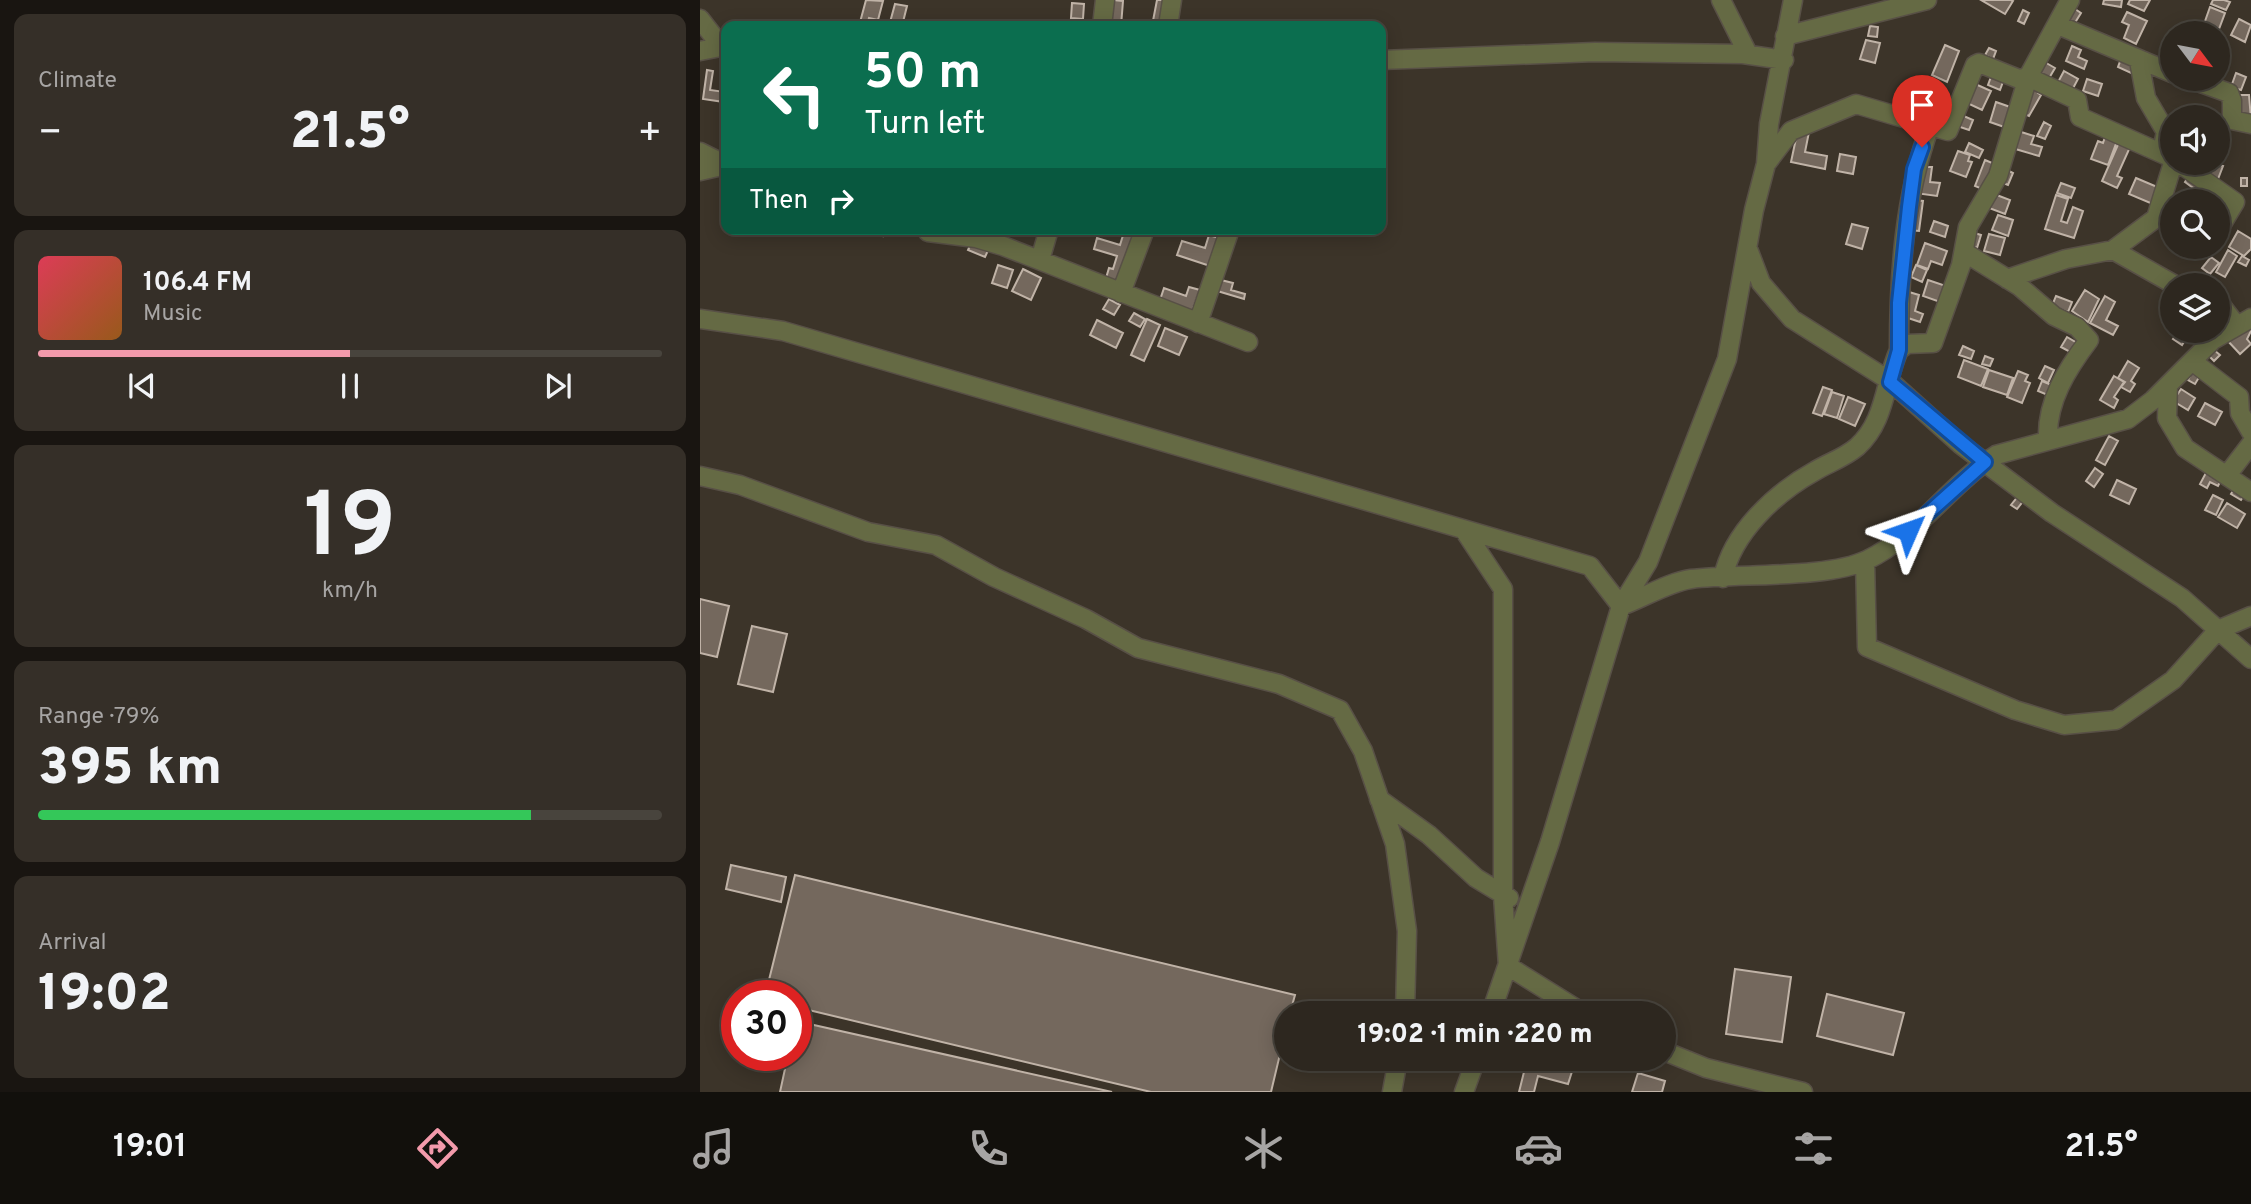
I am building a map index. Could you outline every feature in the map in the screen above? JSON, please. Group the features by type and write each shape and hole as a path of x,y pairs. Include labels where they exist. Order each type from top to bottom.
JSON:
{"street":[{"path":"703,0 701,20 721,43"},
{"path":"1103,21 1105,0"},
{"path":"1169,21 1172,0"},
{"path":"1721,0 1748,54"},
{"path":"1495,1001 1621,606 1648,562 1713,401 1737,315 1766,164 1769,124 1784,60 1785,36 1793,0"},
{"path":"1785,36 1927,0"},
{"path":"1899,350 1907,344 1934,343 1964,252 1968,227 1990,193 2005,158 2028,77 2070,0"},
{"path":"2058,25 2160,69"},
{"path":"700,51 721,47"},
{"path":"1386,60 1583,52 1748,54 1784,60"},
{"path":"2139,61 2146,99 2160,122"},
{"path":"1766,164 1791,131 1856,104 1948,131 1975,65 1986,64 2019,79 2028,77 2077,100 2080,117 2160,154"},
{"path":"2223,91 2229,93 2232,101 2232,120 2251,124"},
{"path":"1723,578 1727,556 1750,523 1812,472 1857,447 1871,431 1881,412 1899,350 1899,303 1914,169 1930,126"},
{"path":"700,152 721,162"},
{"path":"700,171 721,166"},
{"path":"2007,279 2066,259 2113,250 2156,218 2168,175"},
{"path":"2195,175 2216,189"},
{"path":"958,235 976,238 1040,260 1248,342"},
{"path":"1040,260 1047,235"},
{"path":"1121,293 1143,235"},
{"path":"1198,323 1228,235"},
{"path":"1748,249 1761,283 1792,319 1890,382 1985,462 2052,513 2182,598 2251,659"},
{"path":"2113,250 2160,277"},
{"path":"1964,252 2007,279 2054,316 2077,327 2089,340 2071,364 2055,397 2047,421 2048,440"},
{"path":"1621,606 1689,579 1840,567 1865,561 1898,539 1996,455 2120,422 2137,413 2213,340 2244,322 2230,311"},
{"path":"700,319 783,331 1590,566 1621,606"},
{"path":"2192,361 2239,397 2240,413 2251,432"},
{"path":"2168,385 2166,411 2185,448 2228,474 2251,492"},
{"path":"2120,422 2171,422"},
{"path":"2228,474 2251,444"},
{"path":"700,476 740,485 868,532 936,545 994,577 1086,619 1138,648 1279,684 1340,710 1363,751 1395,844 1407,931 1405,1001"},
{"path":"1464,530 1503,589 1503,896 1508,966"},
{"path":"1865,561 1867,647 2015,710 2064,725 2116,720 2174,680 2218,630 2251,616"},
{"path":"1379,799 1503,896 1528,905"},
{"path":"1508,966 1564,1001"},
{"path":"1676,1056 1706,1068 1803,1092"},
{"path":"1392,1092 1396,1071"},
{"path":"1464,1092 1472,1071"}],"building":[{"path":"866,0 883,1 878,20 869,18 868,21 860,21"},
{"path":"1113,0 1123,1 1121,21 1111,21"},
{"path":"1157,0 1169,0 1165,21 1153,21"},
{"path":"1981,0 2011,0 2013,1 2005,14"},
{"path":"2104,0 2122,0 2121,7 2103,4"},
{"path":"2130,0 2150,0 2144,11 2128,4"},
{"path":"2213,0 2230,2 2226,10 2211,4"},
{"path":"1072,3 1084,4 1083,19 1071,18"},
{"path":"895,4 907,6 903,21 890,21"},
{"path":"2072,7 2081,13 2073,26 2064,21"},
{"path":"2210,7 2225,13 2222,21 2205,21"},
{"path":"2023,10 2029,13 2024,24 2018,21"},
{"path":"2127,12 2147,21 2136,44 2124,38 2129,25 2122,22"},
{"path":"2239,19 2251,25 2245,42 2231,35"},
{"path":"1870,26 1878,27 1877,37 1868,36"},
{"path":"1866,40 1880,43 1875,63 1860,59"},
{"path":"1945,45 1959,51 1947,82 1932,75"},
{"path":"2072,46 2081,50 2078,57 2087,61 2084,69 2066,61"},
{"path":"1989,48 1996,51 1993,59 1985,55"},
{"path":"2122,56 2136,61 2131,73 2118,67"},
{"path":"2041,60 2055,68 2048,80 2034,73"},
{"path":"707,70 713,71 710,90 721,91 721,102 703,99"},
{"path":"2064,71 2078,79 2071,92 2057,84"},
{"path":"2236,73 2246,77 2241,90 2231,87"},
{"path":"1992,74 2004,79 2000,90 1988,85"},
{"path":"2087,79 2102,84 2098,96 2083,91"},
{"path":"2031,81 2041,86 2038,93 2041,95 2029,116 2018,111"},
{"path":"1973,83 1991,91 1982,110 1965,102"},
{"path":"2237,95 2249,95 2251,119 2236,119"},
{"path":"1996,102 2013,108 2007,128 1990,122"},
{"path":"1959,114 1973,120 1969,130 1954,125"},
{"path":"2044,122 2051,126 2045,139 2037,136"},
{"path":"1798,129 1809,132 1805,152 1827,156 1825,169 1791,162"},
{"path":"2018,131 2034,136 2031,144 2042,147 2039,156 2012,148"},
{"path":"2105,137 2117,141 2108,165 2091,159 2098,141 2103,143"},
{"path":"2120,140 2131,145 2117,176 2122,178 2117,188 2102,181"},
{"path":"1969,143 1983,150 1979,158 1965,152"},
{"path":"1958,151 1970,155 1968,161 1972,162 1966,177 1950,171"},
{"path":"1840,154 1856,157 1853,174 1837,171"},
{"path":"1985,160 1997,165 1987,191 1975,186"},
{"path":"1924,167 1932,167 1930,182 1940,183 1937,196 1915,193"},
{"path":"2005,169 2013,173 2008,185 2000,182"},
{"path":"2190,175 2194,175 2206,184 2203,189 2195,189 2185,182"},
{"path":"2136,178 2162,189 2155,205 2129,194"},
{"path":"2241,178 2247,178 2247,186 2241,186"},
{"path":"2061,183 2075,188 2071,198 2057,193"},
{"path":"1994,194 2010,200 2005,214 1989,208"},
{"path":"2056,195 2068,199 2061,221 2067,223 2073,207 2083,211 2074,238 2045,229"},
{"path":"1914,200 1923,201 1919,231 1910,230"},
{"path":"1998,215 2013,220 2008,236 1992,230"},
{"path":"1934,221 1948,226 1945,237 1930,232"},
{"path":"1852,224 1868,228 1862,249 1846,244"},
{"path":"2238,231 2251,239 2251,249 2244,256 2230,245"},
{"path":"1971,232 1981,235 1977,248 1967,245"},
{"path":"1989,234 2005,238 2000,255 1984,251"},
{"path":"1123,235 1137,235 1124,283 1106,278 1109,268 1113,269 1117,256 1094,249 1097,238 1120,245"},
{"path":"1209,235 1219,238 1210,266 1177,255 1182,241 1205,248"},
{"path":"973,239 990,246 985,257 968,250"},
{"path":"1925,243 1947,251 1942,265 1931,261 1928,269 1917,265"},
{"path":"2230,251 2237,256 2227,273 2216,272 2223,259 2230,259"},
{"path":"2242,256 2249,260 2246,266 2238,262"},
{"path":"2209,259 2219,263 2211,273 2202,268"},
{"path":"998,265 1013,270 1007,288 992,283"},
{"path":"1916,265 1927,270 1922,282 1911,277"},
{"path":"1023,269 1041,278 1031,300 1012,291"},
{"path":"1217,279 1233,283 1231,290 1245,294 1244,299 1214,290"},
{"path":"1928,280 1949,287 1943,303 1923,296"},
{"path":"1189,287 1200,290 1192,311 1160,300 1164,288 1186,296"},
{"path":"2085,290 2099,299 2088,322 2072,311"},
{"path":"1909,292 1919,295 1915,311 1923,314 1920,322 1902,316"},
{"path":"2056,296 2072,302 2068,312 2052,306"},
{"path":"2105,296 2115,302 2106,320 2118,326 2113,335 2090,323"},
{"path":"1109,299 1120,305 1114,315 1103,309"},
{"path":"1134,313 1145,319 1140,327 1129,321"},
{"path":"1147,319 1160,325 1144,361 1131,355"},
{"path":"1097,320 1123,333 1116,348 1090,335"},
{"path":"2244,322 2251,331 2247,339 2251,344 2240,354 2230,343 2230,335"},
{"path":"1165,328 1187,337 1179,355 1158,346"},
{"path":"2067,337 2077,343 2072,353 2061,347"},
{"path":"1963,346 1974,351 1971,359 1959,355"},
{"path":"2214,350 2220,355 2214,361 2209,356"},
{"path":"1985,356 1993,359 1990,366 1982,364"},
{"path":"1964,360 1988,369 1981,386 1958,377"},
{"path":"2128,361 2139,368 2131,381 2135,384 2130,392 2121,387 2125,382 2118,378"},
{"path":"2045,366 2054,370 2048,383 2039,378"},
{"path":"1989,370 2013,378 2007,395 1983,387"},
{"path":"2193,370 2201,374 2195,384 2188,380"},
{"path":"2018,371 2028,375 2025,381 2030,383 2022,403 2007,397"},
{"path":"2114,376 2124,382 2114,397 2118,400 2114,408 2100,400"},
{"path":"2042,381 2054,386 2050,396 2038,391"},
{"path":"1823,387 1832,390 1822,416 1813,413"},
{"path":"2181,389 2195,398 2188,410 2173,401"},
{"path":"1832,392 1844,396 1837,418 1824,414"},
{"path":"1848,397 1865,404 1855,426 1839,419"},
{"path":"2205,403 2222,412 2215,425 2198,416"},
{"path":"2109,436 2118,441 2105,465 2096,460"},
{"path":"2095,468 2103,474 2094,487 2086,481"},
{"path":"2208,469 2223,476 2218,486 2210,482 2207,488 2200,484"},
{"path":"2117,480 2136,489 2129,504 2110,495"},
{"path":"2236,486 2246,492 2241,500 2231,494"},
{"path":"2019,495 2024,500 2017,509 2011,505"},
{"path":"2213,495 2223,500 2216,515 2205,510"},
{"path":"2227,503 2245,514 2237,528 2218,517"},
{"path":"700,599 729,606 717,657 700,653"},
{"path":"752,626 787,634 773,692 738,684"},
{"path":"731,865 786,877 781,902 726,889"},
{"path":"795,875 1295,995 1293,1001 1274,1001 1276,1071 1271,1092 1151,1092 812,1011 812,980 769,980"},
{"path":"1735,969 1791,977 1782,1042 1726,1034"},
{"path":"1827,994 1904,1013 1893,1055 1817,1036"},
{"path":"812,1025 1112,1092 780,1092 785,1071 812,1071"},
{"path":"1524,1071 1572,1071 1568,1084 1538,1076 1534,1092 1519,1092"},
{"path":"1638,1073 1665,1081 1662,1092 1632,1092"}],"route":[{"path":"1908,531 1985,462 1960,444 1890,382 1899,350 1899,303 1914,169 1922,147"}]}
